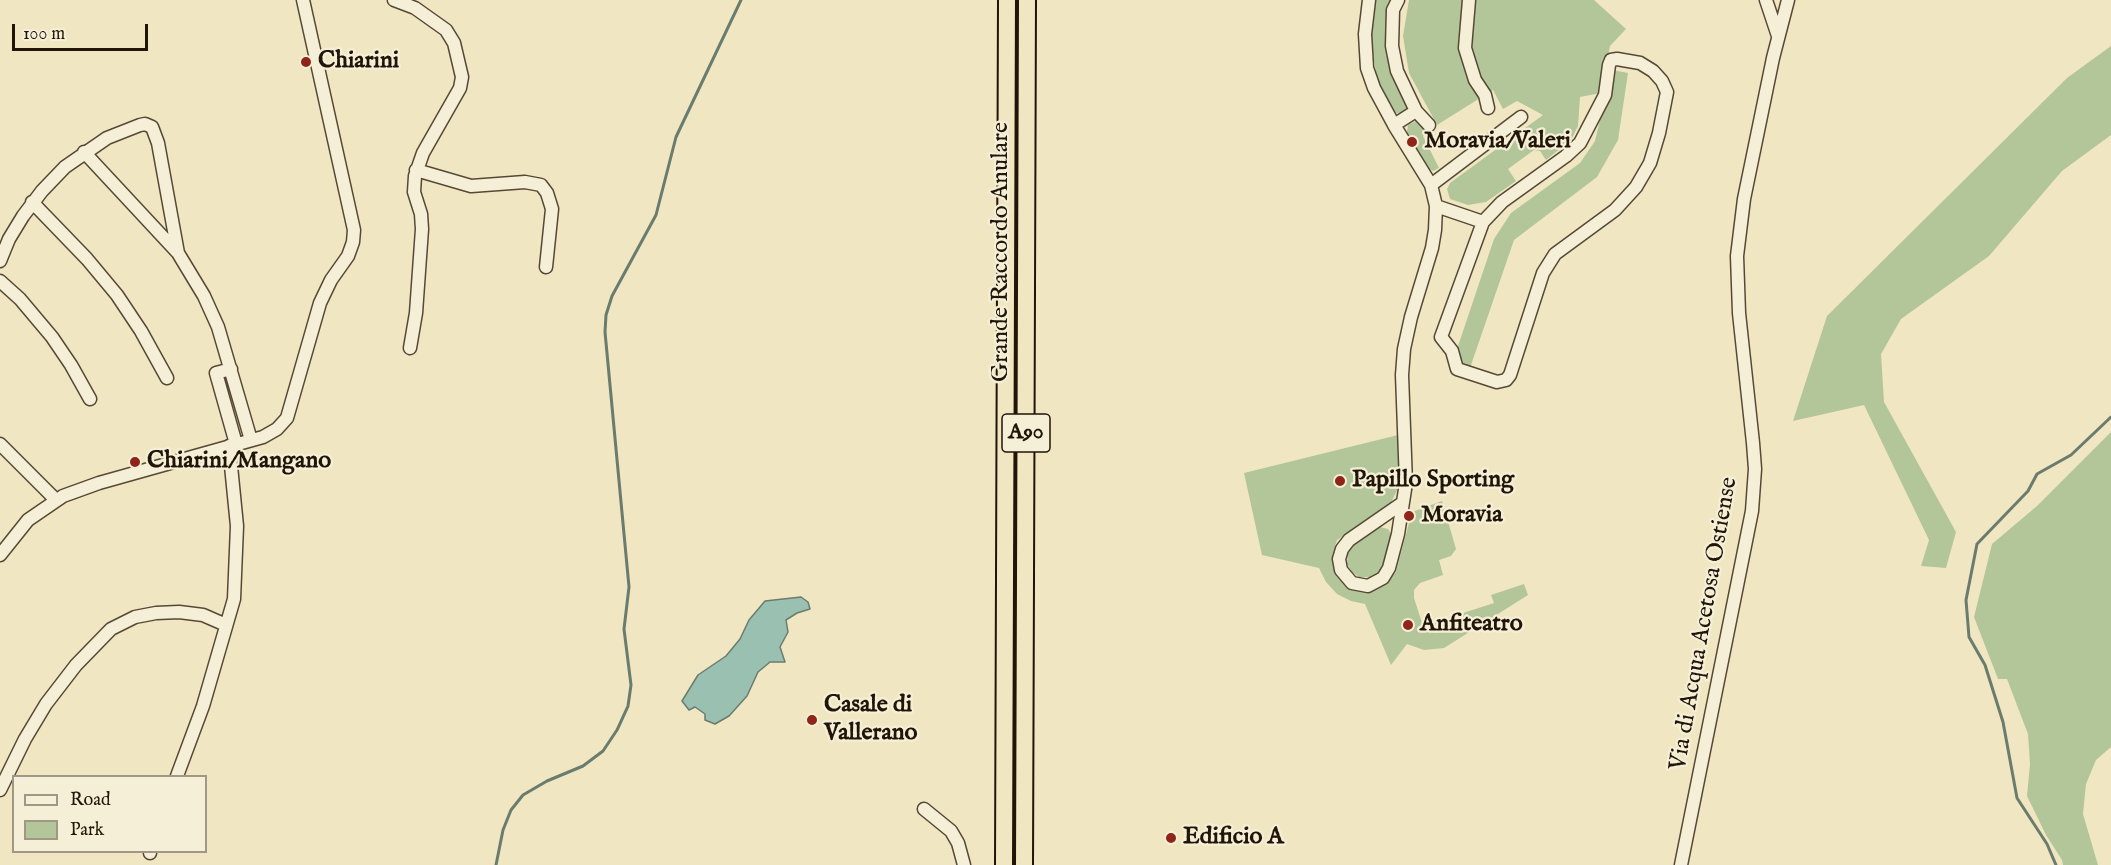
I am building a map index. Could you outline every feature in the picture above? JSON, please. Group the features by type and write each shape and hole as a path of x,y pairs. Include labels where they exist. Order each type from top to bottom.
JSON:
{"highway":[{"name":"Grande Raccordo Anulare","path":"1004,865 1007,0"},
{"name":"Grande Raccordo Anulare","path":"1024,865 1027,0"}],"street":[{"path":"0,555 28,520 56,500 99,483 272,433 287,418 320,303 331,280 348,256 353,236 352,218 303,0"},
{"path":"394,0 415,8 446,30 454,44 462,77 460,88 416,170 414,192 421,214 422,229 416,312 410,348"},
{"path":"1369,0 1365,34 1367,68 1374,88 1394,125 1431,185 1436,206 1432,248 1411,317 1404,349 1402,375 1406,483 1398,534 1387,573 1374,585 1363,586 1352,583 1341,570 1339,559 1342,549 1349,540 1401,504"},
{"path":"1398,0 1393,10 1392,46 1397,71 1416,111 1429,125"},
{"path":"1469,0 1466,48 1475,80 1485,95 1488,108"},
{"path":"1766,0 1779,37"},
{"name":"Via di Acqua Acetosa Ostiense","path":"1681,865 1752,511 1755,469 1739,313 1737,256 1744,199 1788,0"},
{"path":"1611,60 1640,63 1653,71 1662,81 1666,92 1659,133 1650,163 1636,187 1615,210 1555,254 1543,273 1508,378 1497,382 1457,369 1452,351 1441,337 1483,222 1502,202 1580,143 1605,95 1611,60"},
{"path":"1394,125 1416,111"},
{"path":"1431,185 1521,117"},
{"path":"0,261 12,234 32,202 59,172 84,152 107,138 146,124 154,128 160,149 178,253"},
{"path":"84,152 178,253 197,282 223,340 251,440"},
{"path":"416,170 471,186 525,182 541,185 547,193 552,209 546,267"},
{"path":"32,202 87,259 117,295 141,331 167,378"},
{"path":"1436,206 1483,222"},
{"path":"0,281 32,312 58,345 90,399"},
{"path":"178,775 203,706 234,599 237,549 233,445 216,373 231,369"},
{"path":"0,444 56,500"},
{"path":"0,790 25,739 46,704 76,665 111,629 135,617 179,612 203,615 226,625"},
{"path":"924,809 948,828 954,836 964,865"}],"green space":[{"path":"1376,0 1390,0 1387,6 1386,54 1393,79 1407,104 1407,111 1403,115 1394,112 1377,78 1371,42"},
{"path":"1409,0 1594,0 1626,29 1610,46 1601,93 1580,97 1578,126 1571,140 1546,160 1540,151 1534,150 1508,169 1516,181 1486,202 1468,205 1450,199 1447,189 1450,183 1543,115 1517,101 1503,109 1493,90 1437,125 1409,73 1403,36"},
{"path":"2111,46 2111,135 2062,171 1989,256 1901,319 1881,354 1884,402 1956,532 1946,568 1921,566 1929,540 1864,405 1793,421 1827,316 2067,78"},
{"path":"1612,70 1628,73 1618,140 1597,177 1514,240 1470,368 1459,364 1456,352 1494,239 1511,213 1580,163 1595,141"},
{"path":"1416,121 1427,132 1423,136 1439,168 1433,171 1427,168 1407,132 1408,125"},
{"path":"2111,432 2111,747 2096,760 2086,784 2083,814 2098,865 2063,865 2027,796 2030,764 2028,734 2007,679 1998,679 1974,617 1992,544 2037,506"},
{"path":"1398,435 1397,490 1391,503 1337,540 1332,556 1337,577 1349,587 1386,583 1396,572 1412,512 1442,501 1456,549 1451,556 1439,560 1443,575 1420,583 1414,590 1414,598 1423,626 1494,603 1491,595 1524,584 1528,595 1444,648 1424,650 1407,644 1391,665 1365,604 1351,601 1337,594 1326,582 1319,568 1262,555 1244,473"},
{"path":"1380,527 1388,529 1391,534 1383,567 1373,577 1359,577 1347,564 1348,551"}],"shaded area":[{"path":"801,597 808,602 810,609 786,620 788,632 780,647 785,662 770,662 758,672 747,696 729,716 715,724 705,720 705,714 695,707 689,710 682,701 698,675 726,656 740,639 749,620 765,601"}],"waterway":[{"path":"496,865 503,830 511,810 523,795 547,781 583,766 603,751 617,730 628,706 631,685 624,629 629,587 605,332 606,315 612,296 656,215 676,137 741,0"},
{"path":"2056,865 2047,844 2017,798 2003,722 1985,665 1969,637 1966,600 1977,544 2028,491 2037,474 2071,455 2111,417"}],"place":[{"name":"Chiarini","path":"306,62"},
{"name":"Moravia/Valeri","path":"1412,142"},
{"name":"Chiarini/Mangano","path":"135,462"},
{"name":"Papillo Sporting","path":"1340,481"},
{"name":"Moravia","path":"1409,516"},
{"name":"Anfiteatro","path":"1408,625"},
{"name":"Casale di Vallerano","path":"812,720"},
{"name":"Edificio A","path":"1171,838"}]}
